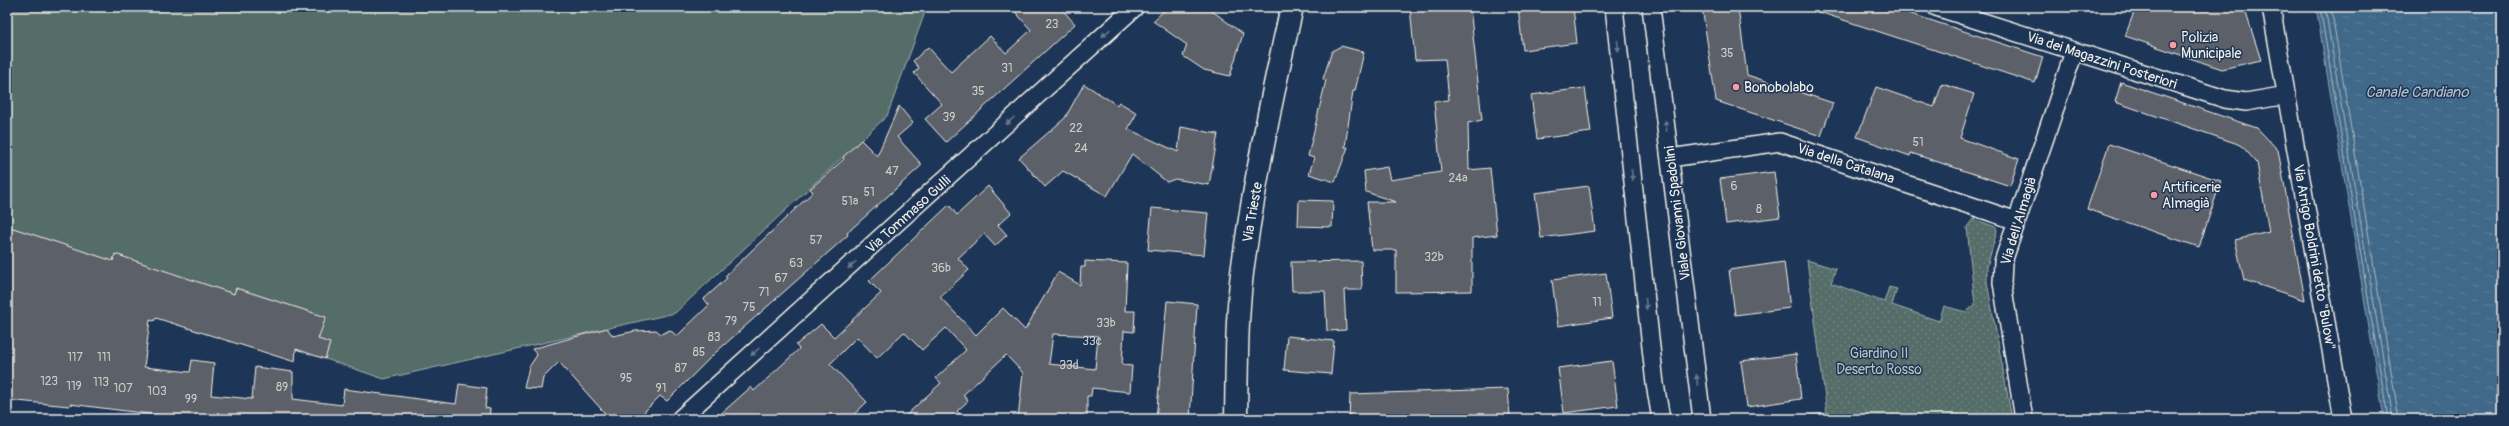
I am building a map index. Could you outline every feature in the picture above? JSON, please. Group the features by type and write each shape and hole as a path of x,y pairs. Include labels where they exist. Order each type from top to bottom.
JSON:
{"street":[{"name":"Via Tommaso Gulli","path":"680,419 1135,7"},
{"name":"Via Trieste","path":"1236,419 1238,337 1244,259 1273,91 1292,7"},
{"path":"1614,7 1655,384 1661,419"},
{"name":"Viale Giovanni Spadolini","path":"1651,7 1702,419"},
{"name":"Via dei Magazzini Posteriori","path":"1936,7 2225,99 2246,102 2287,95"},
{"name":"Via Arrigo Boldrini detto \"Bulow\"","path":"2271,7 2343,419"},
{"name":"Via dell'Almagià","path":"2024,419 2002,283 2003,262 2074,52"},
{"name":"Via della Catalana","path":"1670,158 1780,142 2017,222"}],"green space":[{"path":"7,7 927,7 887,116 675,313 384,379 7,250"},
{"name":"Giardino Il Deserto Rosso","path":"1973,219 1996,227 1997,231 1987,267 1987,282 2012,419 1773,419 1827,413 1807,260 1836,269 1831,283 1884,302 1889,287 1897,289 1892,305 1939,321 1944,306 1966,312 1975,305 1967,227"}],"water":[{"name":"Canale Candiano","path":"2316,7 2502,7 2502,419 2384,419"}],"building":[{"path":"1011,7 1060,7 1075,24 946,142 925,119 942,104 914,73 919,68 913,61 928,47 951,72 990,36 1006,53 1031,30"},
{"path":"1168,7 1207,7 1243,34 1230,76 1204,70 1183,56 1187,45 1153,21"},
{"path":"1410,7 1470,7 1482,120 1468,123 1469,170 1490,168 1497,235 1472,238 1472,291 1396,292 1396,250 1372,250 1367,202 1396,202 1366,192 1364,171 1387,167 1390,180 1441,172 1434,101 1449,100 1445,59 1415,60"},
{"path":"1518,7 1573,7 1577,43 1523,50"},
{"path":"1702,7 1738,7 1747,75 1833,103 1821,136 1716,101"},
{"path":"1813,7 1890,7 2043,57 2035,83 1813,10"},
{"name":"Polizia Municipale","path":"2136,7 2244,7 2261,60 2222,69 2125,36"},
{"path":"1341,46 1364,52 1355,91 1353,91 1345,147 1348,147 1335,182 1309,174 1314,158 1308,156 1326,80 1323,79 1332,51"},
{"path":"2121,82 2257,128 2278,150 2305,300 2244,280 2235,240 2269,232 2257,163 2241,145 2115,102"},
{"path":"1084,84 1117,105 1119,102 1137,113 1128,129 1178,152 1181,127 1218,134 1209,185 1175,179 1167,182 1132,154 1107,196 1063,171 1045,187 1019,158 1065,118"},
{"path":"1942,84 1974,94 1960,138 2019,159 2010,186 1911,153 1910,156 1857,137 1876,87 1934,107"},
{"path":"1585,88 1591,132 1537,139 1531,95"},
{"path":"899,106 913,123 897,137 922,165 847,233 848,235 715,353 667,401 660,396 637,419 610,419 559,362 543,378 541,389 524,388 529,367 537,355 532,349 607,328 613,336 635,331 656,330 661,334 670,330 677,336 709,305 704,299 727,278 725,276 813,192 810,189 844,159 843,157 861,140 877,156"},
{"name":"Artificerie Almagià","path":"2109,144 2221,181 2199,247 2087,209"},
{"path":"1774,172 1780,217 1726,224 1720,179"},
{"path":"988,186 1011,213 998,225 1007,235 995,246 984,234 958,258 969,270 940,297 976,335 1003,308 1025,330 1058,272 1080,285 1081,267 1085,267 1085,261 1127,263 1125,311 1135,311 1134,332 1124,331 1122,365 1132,366 1130,392 1092,388 1091,396 1087,396 1087,419 1018,419 1023,373 1006,355 963,395 968,401 957,411 965,419 902,419 941,383 936,378 966,350 946,328 922,350 904,332 877,358 857,337 830,364 867,402 849,419 715,419 751,387 754,391 799,349 796,345 821,324 834,337 881,293 869,281 949,205 957,215","holes":["1053,334 1098,336 1095,369 1049,364"]},
{"path":"1589,186 1595,231 1541,238 1535,193"},
{"path":"1299,200 1333,201 1332,227 1298,226"},
{"path":"1152,208 1208,213 1204,255 1148,250"},
{"path":"7,226 113,261 115,254 234,294 236,288 326,317 318,339 330,343 325,359 296,349 295,362 156,318 154,321 150,320 144,367 190,372 192,360 214,363 211,395 252,399 255,367 293,372 293,399 342,405 344,389 456,404 459,384 487,388 485,408 490,409 489,419 190,419 70,404 69,406 7,400 9,357 7,356"},
{"path":"1361,261 1362,290 1344,290 1346,330 1327,331 1325,291 1292,291 1291,262"},
{"path":"1784,262 1790,308 1735,315 1729,270"},
{"path":"1606,273 1612,318 1558,326 1552,280"},
{"path":"1167,301 1197,304 1190,419 1156,419"},
{"path":"1287,336 1334,341 1331,374 1284,370"},
{"path":"1796,354 1801,399 1747,407 1741,361"},
{"path":"1612,361 1618,406 1564,413 1558,368"},
{"path":"1508,389 1510,416 1467,419 1349,419 1350,394"}],"place":[{"name":"Polizia Municipale","path":"2173,45"},
{"name":"Bonobolabo","path":"1736,87"},
{"name":"Artificerie Almagià","path":"2154,195"}]}
